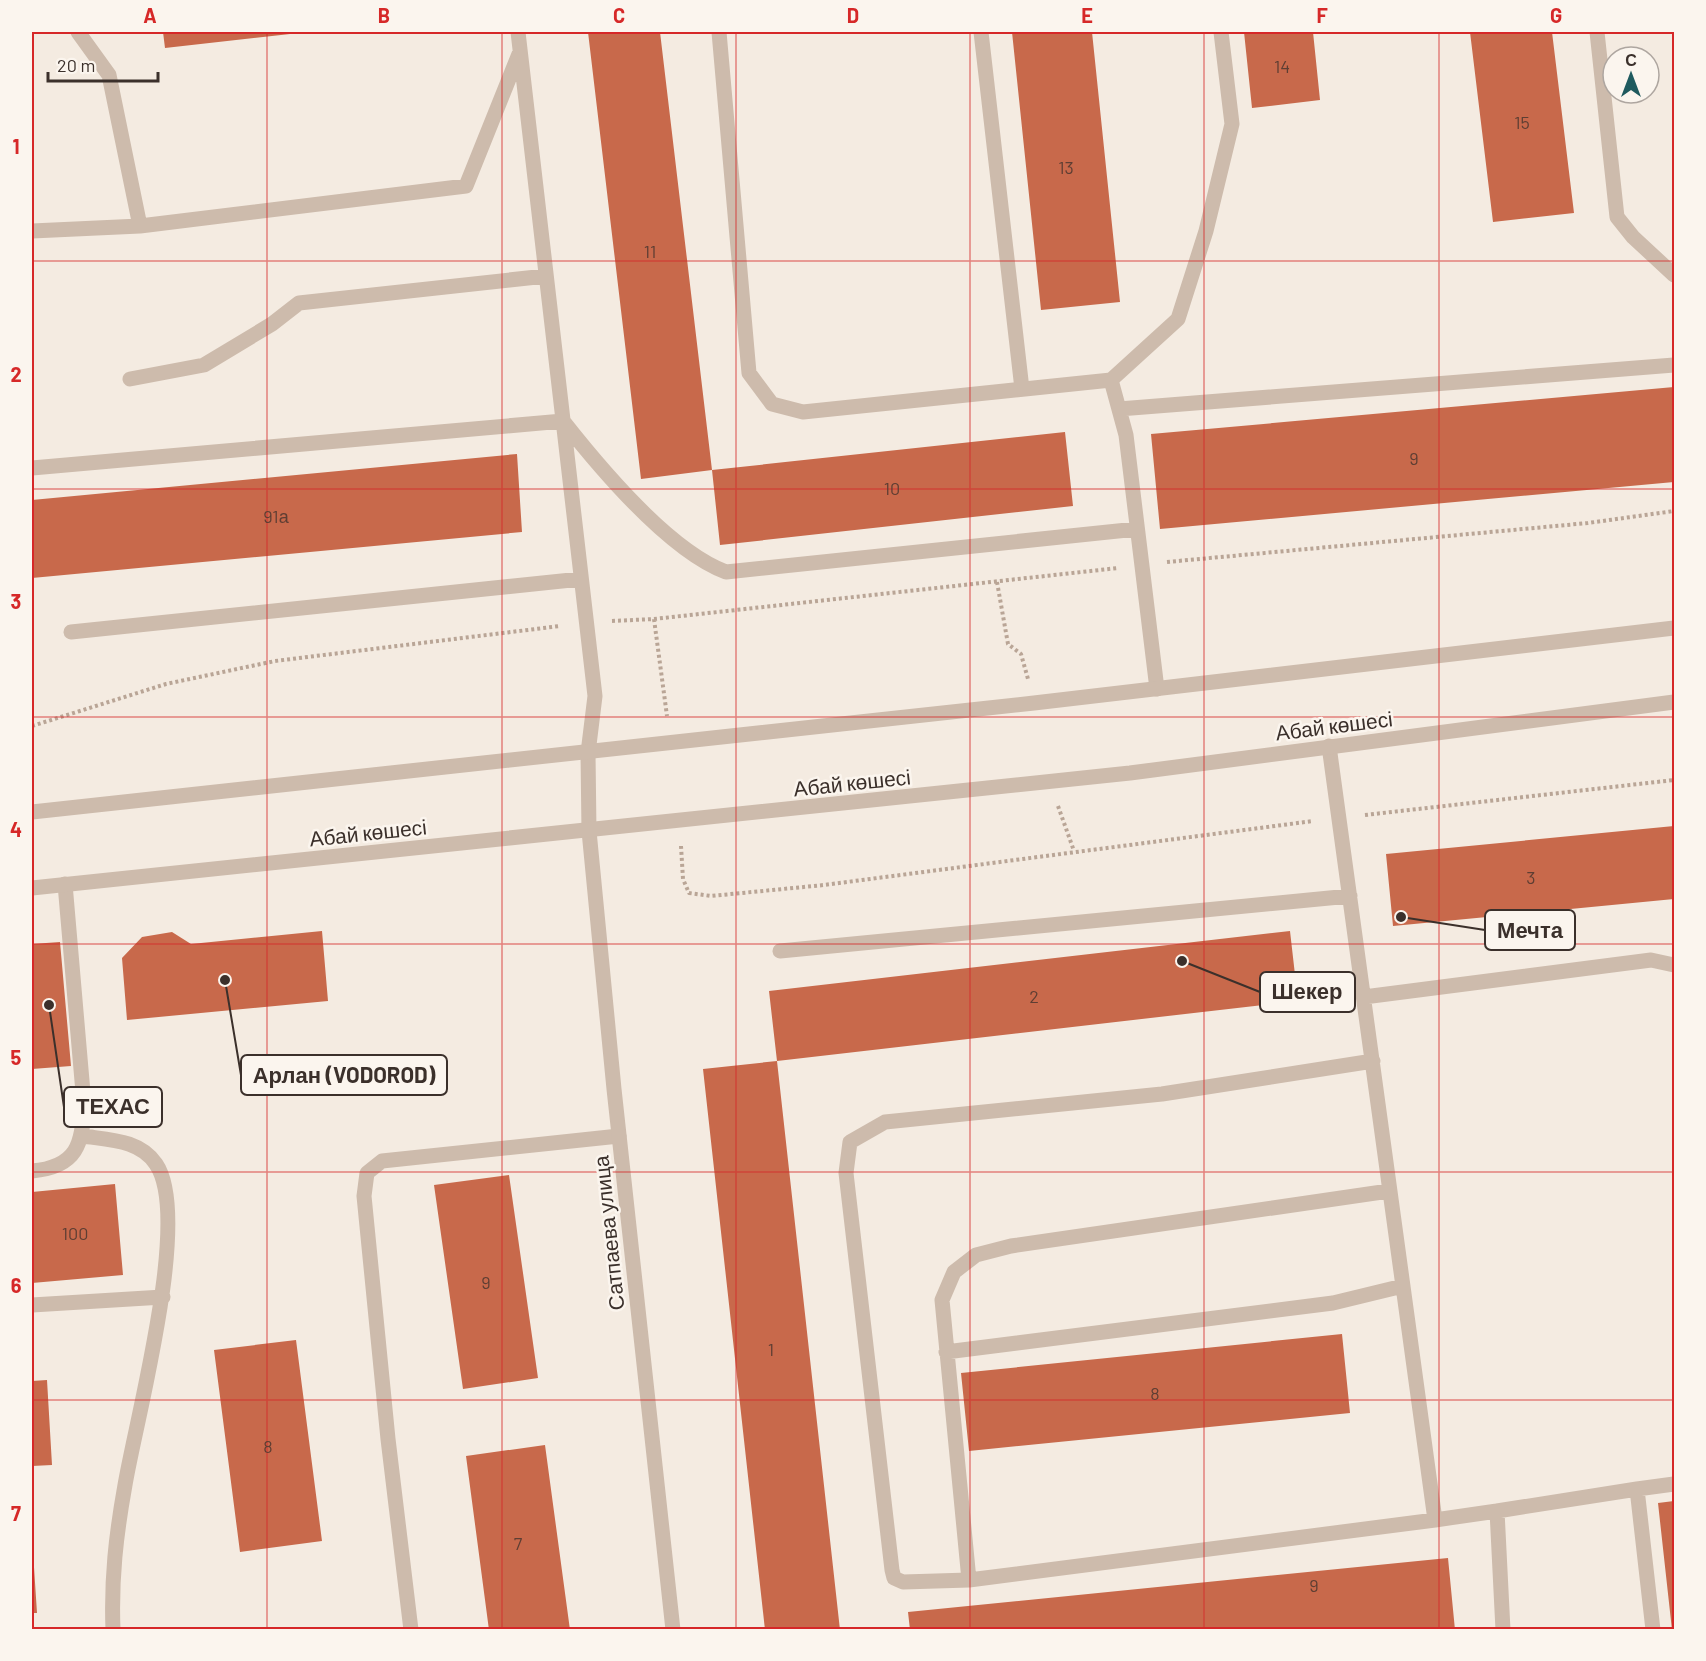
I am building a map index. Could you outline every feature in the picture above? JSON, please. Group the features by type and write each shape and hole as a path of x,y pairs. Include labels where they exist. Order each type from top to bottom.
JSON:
{"street":[{"path":"78,32 109,75 140,226"},
{"name":"Сатпаева улица","path":"518,32 594,696 588,753 589,831 619,1136 673,1629"},
{"path":"718,32 749,373 772,404 802,412 1111,380 1178,319 1206,231 1232,124 1221,32"},
{"path":"981,32 1022,389"},
{"path":"1597,32 1617,217 1632,237 1674,275"},
{"path":"32,231 140,226 466,186 520,52"},
{"path":"130,379 204,365 272,324 299,303 546,276"},
{"path":"1119,409 1674,365"},
{"path":"1111,380 1126,435 1157,689"},
{"path":"32,468 563,421 601,470 655,522 713,567 726,572 1137,529"},
{"path":"71,632 581,579"},
{"path":"32,812 669,744 1674,628"},
{"name":"Абай көшесі","path":"32,888 1044,782 1674,702"},
{"path":"1329,746 1435,1520"},
{"path":"32,1171 59,1166 72,1154 83,1136 84,1104 65,884"},
{"path":"780,951 1350,897"},
{"path":"1364,997 1651,960 1674,965"},
{"path":"1373,1061 1162,1094 885,1122 850,1142 846,1173 894,1578 903,1582 969,1580 1435,1520 1674,1484"},
{"path":"83,1136 134,1144 156,1164 168,1194 163,1297 125,1485 111,1580 113,1629"},
{"path":"411,1629 388,1439 365,1208 367,1173 382,1161 619,1136"},
{"path":"969,1580 942,1300 954,1272 976,1255 1011,1246 1389,1191"},
{"path":"946,1352 1333,1303 1403,1286"},
{"path":"32,1305 163,1297"},
{"path":"1637,1489 1653,1629"},
{"path":"1497,1511 1503,1629"}],"path":[{"path":"32,726 166,684 275,661 586,623 654,619 1141,565 1588,523 1674,512"},
{"path":"997,582 1008,644 1022,654 1034,703"},
{"path":"654,619 666,696 669,744"},
{"path":"680,821 683,879 689,893 711,897 824,885 1340,818 1674,780"},
{"path":"1044,782 1055,798 1074,851"}],"building":[{"path":"163,32 299,32 299,33 165,48"},
{"path":"588,32 660,32 712,470 641,479"},
{"path":"1012,32 1092,32 1120,302 1041,310"},
{"path":"1244,32 1313,32 1320,100 1252,108"},
{"path":"1470,32 1552,32 1574,213 1493,222"},
{"path":"1674,387 1674,482 1160,529 1151,434"},
{"path":"1065,432 1073,506 720,545 712,470"},
{"path":"517,454 522,532 32,578 32,500"},
{"path":"1674,826 1674,899 1393,926 1386,854"},
{"path":"322,931 328,1001 127,1020 122,958 142,937 172,932 191,944"},
{"path":"1290,931 1298,1001 777,1061 769,991"},
{"path":"60,942 71,1066 32,1069 32,944"},
{"path":"777,1061 840,1630 765,1630 703,1069"},
{"path":"509,1175 538,1378 463,1389 434,1185"},
{"path":"115,1184 123,1275 32,1283 32,1192"},
{"path":"1342,1334 1350,1413 969,1451 961,1373"},
{"path":"296,1340 322,1541 240,1552 214,1350"},
{"path":"47,1380 52,1465 32,1466 32,1381"},
{"path":"545,1445 570,1630 489,1630 466,1456"},
{"path":"1674,1501 1674,1630 1672,1630 1658,1503"},
{"path":"33,1552 37,1613 32,1613"},
{"path":"1448,1558 1455,1630 910,1630 908,1612"}],"place":[{"name":"Мечта","path":"1401,917"},
{"name":"Шекер","path":"1182,961"},
{"name":"Арлан (VODOROD)","path":"225,980"},
{"name":"ТЕХАС","path":"49,1005"}]}
